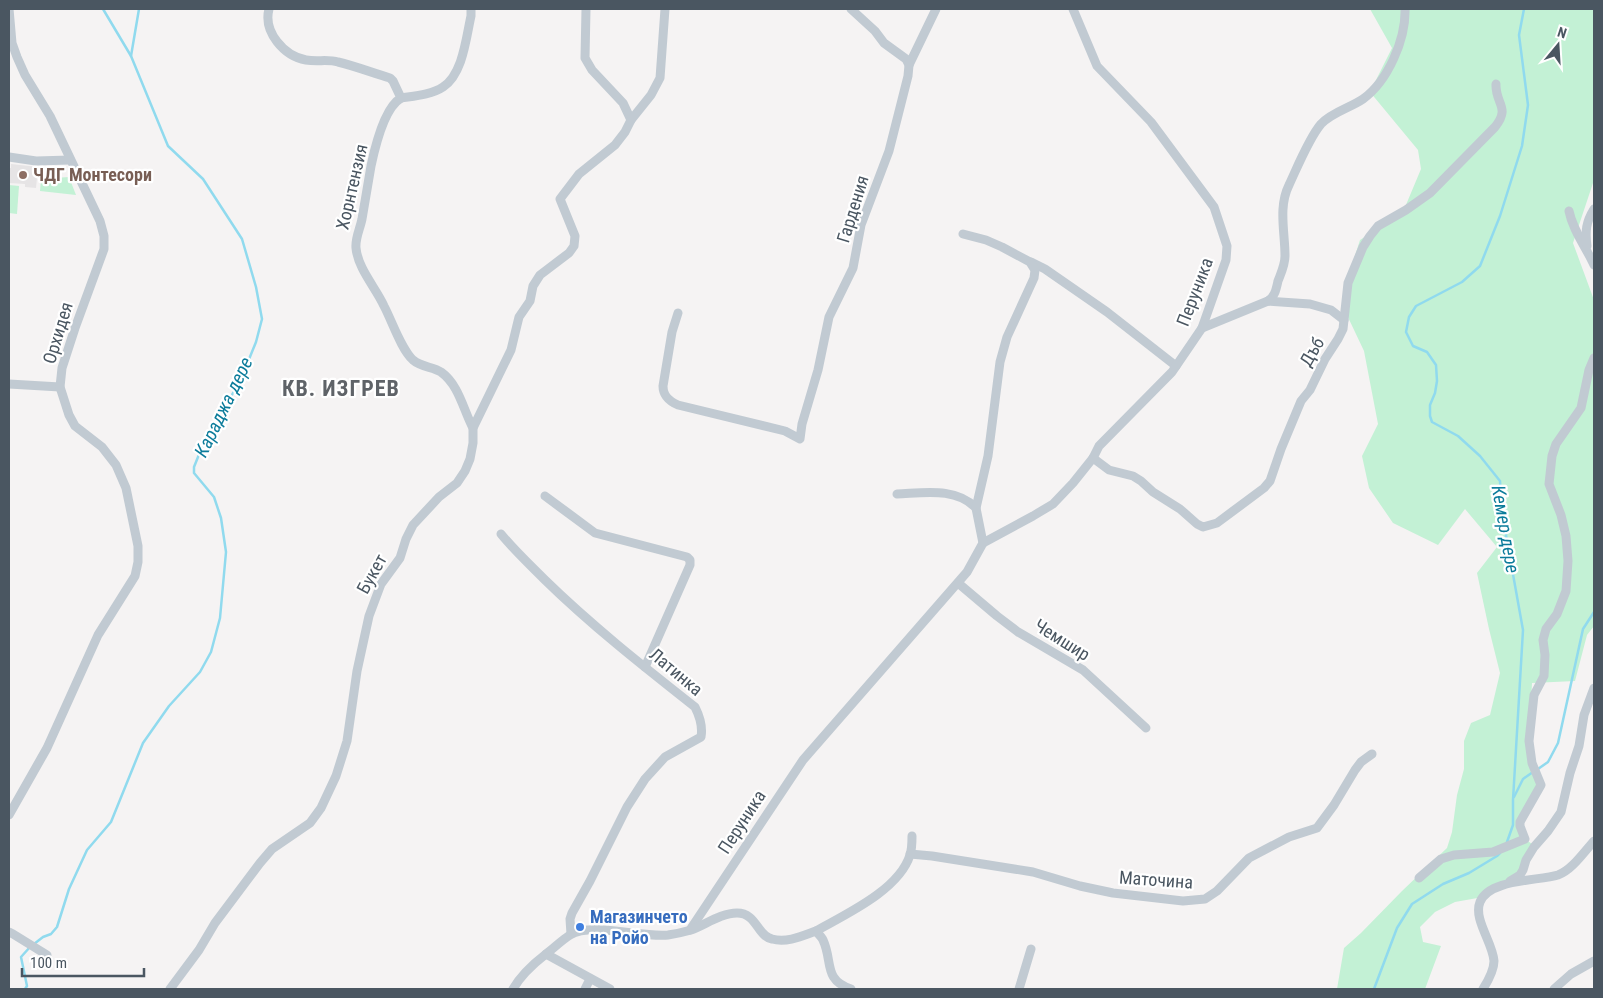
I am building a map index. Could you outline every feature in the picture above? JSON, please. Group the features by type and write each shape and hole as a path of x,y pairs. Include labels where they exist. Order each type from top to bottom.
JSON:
{"street":[{"name":"Орхидея","path":"9,9 12,43 17,57 50,116 100,222 104,236 104,250 62,368 60,387 74,426 102,447 116,465 126,488 138,546 138,562 135,576 98,635 47,748 9,815"},
{"path":"270,9 269,27 278,44 291,54 305,60 336,61 390,78 401,98 419,95 443,87 452,77 462,62 471,9"},
{"path":"586,9 585,58 592,70 623,103 631,120 646,103 660,78 665,9"},
{"path":"851,9 875,31 884,43 906,59 909,65"},
{"name":"Гардения","path":"678,313 672,332 663,386 663,392 667,398 678,406 785,431 800,439 802,424 818,370 829,317 853,268 862,225 896,127 909,65 936,9"},
{"name":"Перуника","path":"690,930 803,760 958,583 967,572 983,543 1053,504 1093,458 1099,446 1172,372 1202,328 1226,260 1228,246 1214,206 1151,122 1098,66 1072,9"},
{"path":"1202,328 1268,301 1273,297 1284,262 1282,226 1284,202 1288,188 1322,124 1364,98 1378,84 1396,53 1402,37 1405,9"},
{"name":"Дъб","path":"1093,458 1109,470 1133,476 1141,481 1153,492 1180,509 1203,527 1217,523 1264,488 1270,481 1294,415 1301,401 1310,390 1343,328 1348,284 1363,247 1378,226 1430,193 1495,127 1503,113 1496,91 1496,84"},
{"name":"Хорнтензия","path":"401,98 394,102 385,120 375,153 356,241 356,251 363,268 409,354 413,360 440,371 450,380 456,387 466,416 473,428"},
{"name":"Букет","path":"170,989 199,950 215,923 266,856 281,842 310,823 322,808 336,776 346,741 357,671 373,604 381,584 400,558 413,525 439,497 457,483 465,471 470,459 473,443 473,428 511,350 519,317 530,301 534,286 540,275 569,253 574,246 575,236 560,199 579,174 615,145 631,120"},
{"path":"9,157 36,161 70,160"},
{"path":"1587,249 1585,228 1588,218 1594,209"},
{"path":"1569,211 1574,228 1594,265"},
{"path":"963,234 994,243 1045,269 1107,312 1176,366"},
{"path":"983,543 976,508 989,450 1000,362 1007,337 1034,278 1034,270 1030,262"},
{"path":"1268,301 1310,304 1331,310 1344,320"},
{"path":"1483,989 1491,974 1494,961 1479,915 1480,903 1488,892 1520,875 1525,866 1525,839 1520,822 1540,788 1540,781 1532,763 1529,741 1534,695 1544,676 1545,655 1543,640 1546,629 1557,614 1566,591 1568,550 1561,515 1549,484 1552,456 1556,444 1580,408 1589,370 1594,358"},
{"path":"9,384 60,387"},
{"path":"897,494 944,493 961,496 976,508"},
{"path":"545,496 595,533 687,557 690,560 690,565 645,667"},
{"name":"Латинка","path":"501,534 512,548 609,639 695,707 703,729 701,737 665,757 645,779 627,807 572,913 570,919 571,934"},
{"name":"Чемшир","path":"958,583 1018,632 1083,670 1146,728"},
{"path":"1526,860 1561,812 1570,773 1579,746 1584,715 1594,688"},
{"name":"Маточина","path":"910,854 1033,872 1080,886 1113,893 1183,901 1205,899 1217,891 1249,858 1289,837 1317,828 1334,805 1355,770 1361,762 1372,754"},
{"path":"513,989 518,978 571,934 602,930 666,935 690,930 729,914 738,913 748,916 758,924 764,935 771,939 788,940 816,931 854,909 896,878 910,854 912,836"},
{"path":"1419,878 1441,859 1454,855 1493,852 1525,839"},
{"path":"1504,885 1559,874 1568,868 1594,841"},
{"path":"816,931 823,940 830,970 836,982 851,989"},
{"path":"11,933 47,955"},
{"path":"1019,989 1030,949"},
{"path":"546,954 610,989"},
{"path":"1554,989 1571,974 1594,961"},
{"path":"584,989 590,978"}],"shaded area":[{"name":"ЧДГ Монтесори","path":"11,164 38,167 36,188 25,187 25,184 9,183 9,168 11,168"}],"green space":[{"path":"1370,9 1594,9 1594,180 1573,243 1594,300 1594,626 1587,635 1575,681 1532,683 1529,741 1540,781 1520,822 1525,839 1532,844 1520,875 1483,897 1455,902 1435,912 1420,927 1423,942 1441,946 1425,989 1337,989 1344,948 1447,848 1452,832 1457,795 1464,769 1464,741 1471,723 1490,715 1500,673 1477,573 1497,547 1465,509 1438,545 1393,523 1369,488 1362,456 1378,424 1364,351 1346,313 1346,284 1360,240 1403,212 1421,169 1418,150 1370,92 1392,48"},
{"path":"69,177 76,195 40,191 41,179"},
{"path":"9,185 19,186 17,214 9,213"}],"waterway":[{"name":"Караджа дере","path":"34,944 51,934 57,927 69,889 87,850 111,822 143,743 169,706 200,672 211,652 220,618 226,552 221,518 214,497 194,473 194,467 202,447 241,379 256,342 262,319 256,287 242,239 203,179 168,146 131,56 103,9"},
{"path":"131,56 139,9"},
{"name":"Кемер дере","path":"1507,842 1513,825 1523,630 1502,513 1500,481 1480,456 1458,436 1432,422 1430,405 1437,381 1436,365 1427,352 1413,346 1406,332 1409,317 1416,306 1462,282 1480,266 1500,216 1522,146 1528,105 1519,35 1524,9"},
{"path":"1538,769 1548,762 1558,743 1583,629 1594,612"},
{"path":"1514,797 1523,779 1533,772"},
{"name":"Кемер дере","path":"1374,989 1397,928 1412,904 1443,884 1469,873 1500,853"},
{"name":"Караджа дере","path":"25,989 27,986 21,957 30,947"}],"place":[{"name":"ЧДГ Монтесори","path":"23,175"},
{"name":"Магазинчето на Ройо","path":"580,927"}],"district":[{"name":"КВ. ИЗГРЕВ","path":"341,388"}]}
